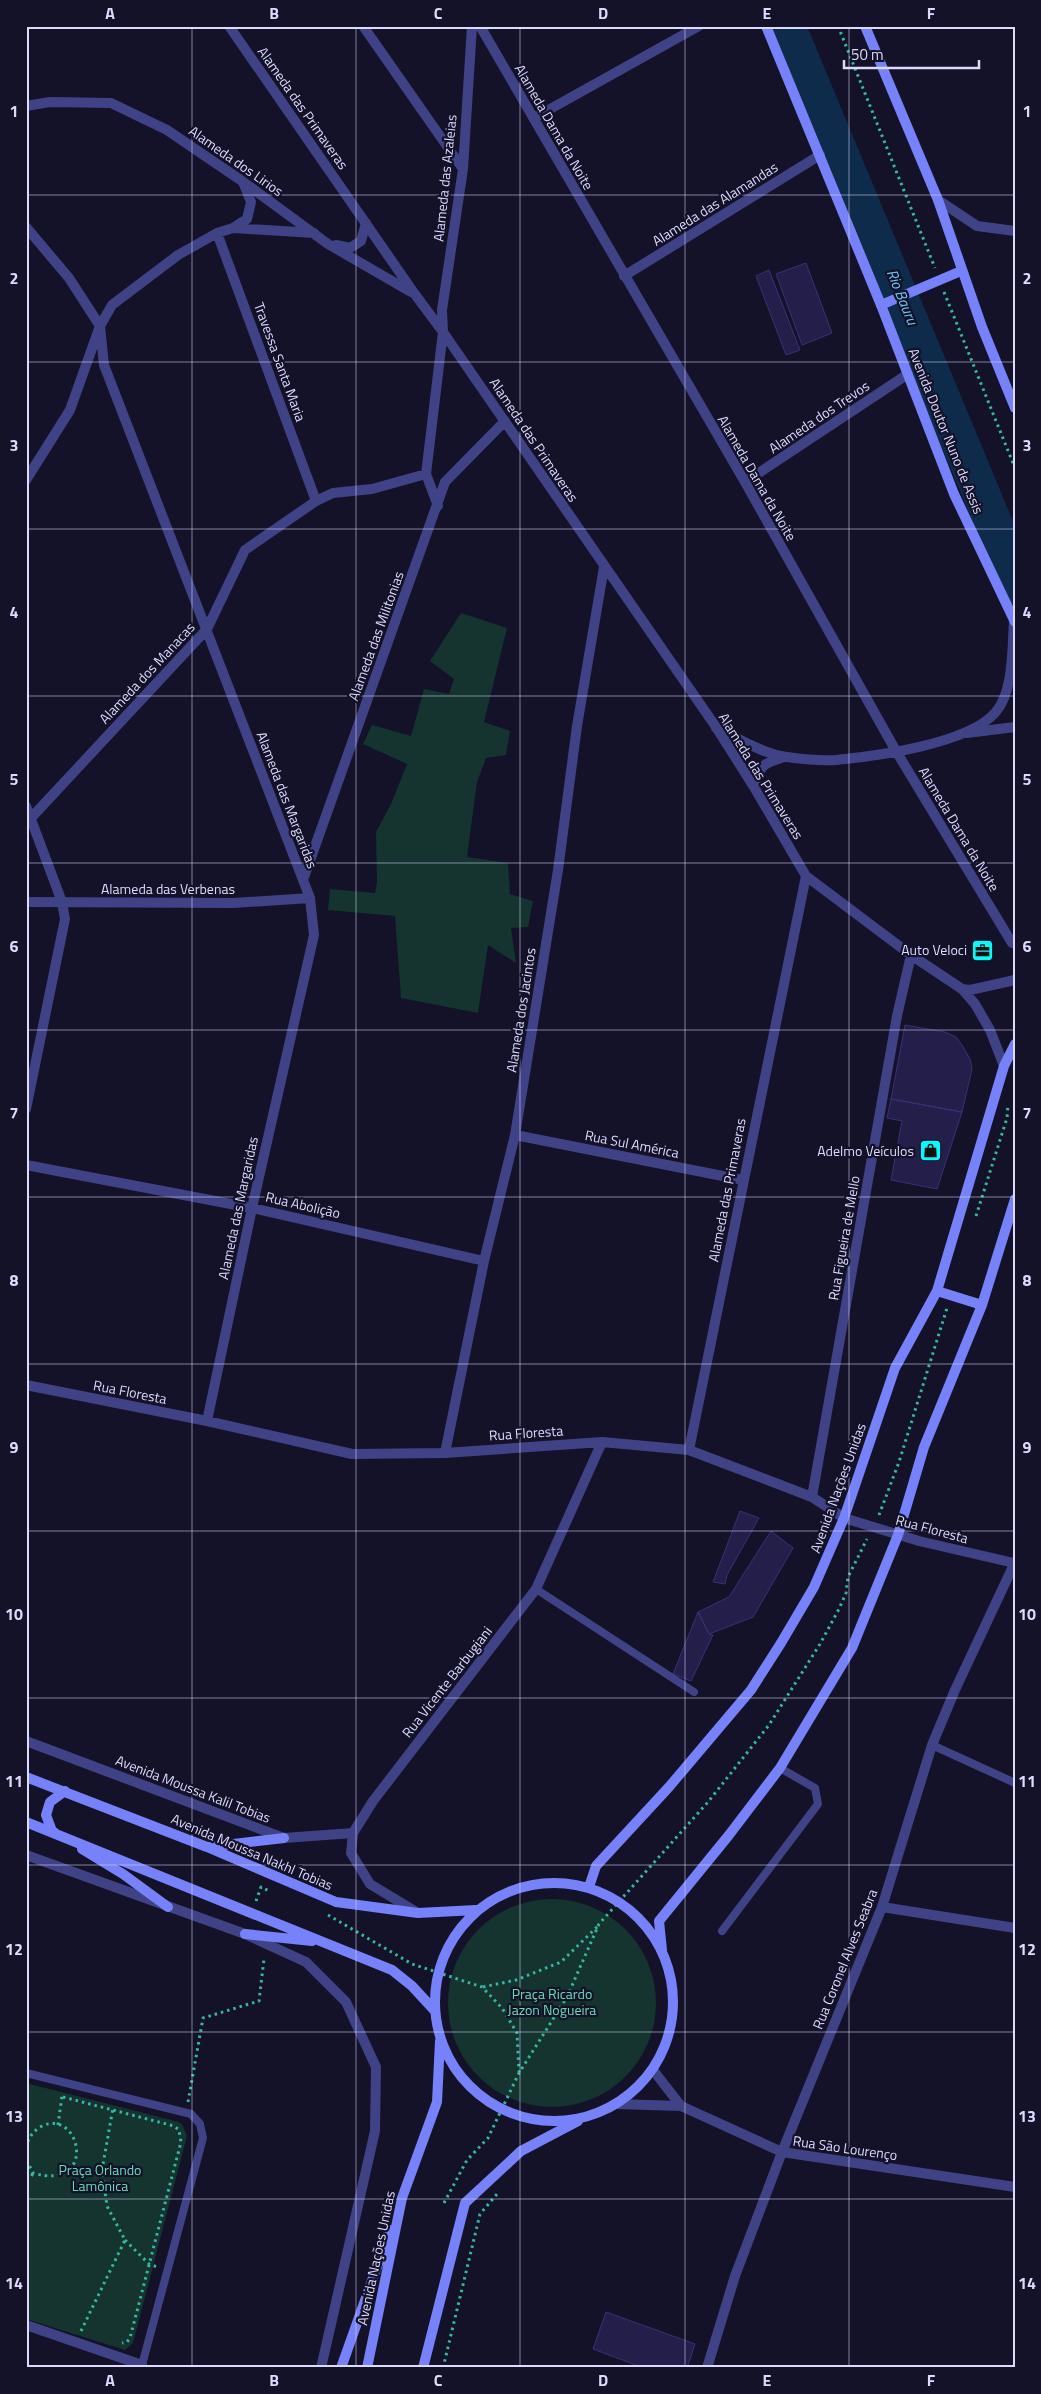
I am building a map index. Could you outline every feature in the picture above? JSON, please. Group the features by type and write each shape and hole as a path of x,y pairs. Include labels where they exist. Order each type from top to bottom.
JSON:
{"main road":[{"name":"Avenida Doutor Nuno de Assis","path":"766,26 881,305 954,494 1015,622"},
{"path":"865,26 938,200 961,271 1015,408"},
{"path":"881,305 961,271"},
{"name":"Avenida Nações Unidas","path":"589,1887 596,1866 669,1787 751,1690 782,1643 814,1587 844,1518 895,1368 937,1291 1004,1066 1015,1044"},
{"name":"Avenida Nações Unidas","path":"423,2368 465,2203 521,2151 582,2118 616,2104 636,2089 652,2070 670,2032 673,1990 662,1950 659,1921 729,1835 780,1768 852,1648 898,1535 924,1447 982,1305 1015,1199"},
{"path":"937,1291 982,1305"},
{"name":"Avenida Moussa Nakhl Tobias","path":"26,1777 207,1847 336,1902 418,1913 476,1910"},
{"path":"65,1791 50,1802 46,1815 52,1832 123,1874 168,1907"},
{"path":"26,1822 392,1970 412,1986 435,2011"},
{"path":"207,1847 284,1838"},
{"name":"Avenida Nações Unidas","path":"367,2368 402,2198 437,2102 440,2039 435,2011 438,1973 452,1939 476,1910 501,1894 530,1884 560,1882 589,1887 612,1896 632,1911 649,1929 662,1950"},
{"path":"245,1934 326,1943"},
{"name":"Avenida Nações Unidas","path":"440,2039 452,2064 470,2087 492,2104 518,2116 545,2121 582,2118"},
{"path":"341,2368 402,2198"}],"street":[{"name":"Alameda das Primaveras","path":"229,26 716,727 754,787 806,876 911,955 962,988 975,1004 990,1030 1004,1066"},
{"path":"363,26 462,169"},
{"name":"Alameda das Azaleias","path":"443,332 442,310 462,169 472,26"},
{"name":"Alameda Dama da Noite","path":"480,26 745,482 896,751 1012,943"},
{"path":"534,118 699,26"},
{"name":"Alameda dos Lirios","path":"26,106 50,102 111,103 167,130 242,181 328,244 414,294"},
{"name":"Alameda das Alamandas","path":"624,276 820,155"},
{"path":"26,480 70,410 100,326 112,305 178,255 217,233 233,228 247,219 251,202 242,181"},
{"path":"938,200 977,226 1015,231"},
{"path":"328,244 350,248 361,242 366,223"},
{"name":"Alameda das Margaridas","path":"26,227 69,278 100,326 104,365 310,898 314,934 252,1208 207,1421"},
{"path":"233,228 315,234"},
{"name":"Travessa Santa Maria","path":"217,233 316,501"},
{"path":"438,506 426,474 443,332"},
{"name":"Alameda dos Trevos","path":"745,482 908,374"},
{"name":"Alameda das Militonias","path":"303,880 445,482 505,421"},
{"name":"Alameda dos Manacas","path":"31,818 207,629 245,550 316,501 333,493 372,488 426,474"},
{"name":"Alameda dos Jacintos","path":"445,1453 484,1261 515,1135 558,870 577,726 604,567"},
{"path":"961,734 995,713 1009,686 1015,622"},
{"path":"716,727 752,745 785,757 834,760 896,751 922,746 961,734 1015,726"},
{"path":"754,787 758,772 766,762 785,757"},
{"path":"26,806 62,902 65,919 26,1109"},
{"name":"Alameda das Primaveras","path":"689,1450 806,876"},
{"name":"Alameda das Verbenas","path":"26,902 233,903 310,898"},
{"name":"Rua Figueira de Mello","path":"812,1497 897,1016 911,955"},
{"path":"962,988 970,990 1015,980"},
{"name":"Rua Sul América","path":"515,1135 743,1180"},
{"name":"Rua Abolição","path":"26,1165 252,1208 484,1261"},
{"name":"Rua Floresta","path":"26,1385 207,1421 352,1454 445,1453 602,1442 689,1450 812,1497 844,1518 898,1535 1014,1563"},
{"name":"Rua Vicente Barbugiani","path":"353,1833 373,1801 536,1589 602,1442"},
{"name":"Rua Coronel Alves Seabra","path":"707,2368 735,2276 782,2152 882,1907 932,1745 954,1690 1014,1563"},
{"name":"Avenida Moussa Kalil Tobias","path":"26,1741 284,1838 353,1833"},
{"path":"353,1833 351,1853 370,1884 418,1913"},
{"path":"26,1855 245,1934 306,1962 346,2002 376,2067 375,2131 321,2368"},
{"path":"882,1907 1015,1928"},
{"path":"652,2070 680,2106"},
{"path":"616,2104 680,2106"},
{"name":"Rua São Lourenço","path":"680,2106 782,2152 1015,2186"},
{"path":"26,2325 142,2367"}],"lane":[{"path":"536,1589 694,1692"},
{"path":"932,1745 1015,1783"},
{"path":"722,1931 818,1804 815,1788 780,1768"},
{"path":"26,2074 191,2114 200,2124 203,2138 142,2367"}],"path":[{"path":"838,26 938,276"},
{"path":"942,285 1015,468"},
{"path":"482,1987 516,1980 561,1962 599,1924"},
{"path":"186,2113 203,2018 259,2001 264,1959"},
{"path":"53,2095 174,2126 181,2135 181,2142 130,2338 124,2344 119,2343"},
{"path":"58,2125 62,2097"},
{"path":"112,2110 102,2170 107,2206 125,2240 149,2264"},
{"path":"26,2148 28,2138 40,2127 47,2124 58,2125 69,2131 75,2140 77,2156 74,2164 59,2176 48,2177 33,2172 26,2159"},
{"path":"26,2179 32,2177 33,2172"},
{"path":"443,2368 480,2214 499,2192"},
{"path":"82,2330 125,2240"}],"green space":[{"path":"461,613 507,628 484,722 510,731 506,755 486,758 477,782 467,857 508,863 510,894 533,901 528,927 511,928 516,963 488,945 478,1013 401,998 395,916 328,910 330,889 375,893 377,882 376,832 391,804 407,764 363,744 372,725 411,736 424,689 449,694 454,679 430,661"},
{"name":"Praça Ricardo Jazon Nogueira","path":"542,1899 562,1899 582,1903 601,1911 626,1929 639,1945 648,1963 656,1993 652,2033 648,2043 639,2061 626,2077 610,2090 582,2103 562,2107 542,2107 522,2103 503,2095 486,2084 471,2069 460,2052 452,2033 448,2013 448,1993 452,1973 460,1954 471,1937 486,1922 503,1911 522,1903"},
{"name":"Praça Orlando Lamônica","path":"26,2083 179,2122 187,2136 133,2343 125,2350 26,2319"}],"water":[{"name":"Rio Bauru","path":"771,26 807,26 1015,526 1015,614 990,563 863,257"}],"building":[{"path":"806,263 832,333 802,345 776,274"},
{"path":"769,270 800,350 786,355 756,276"},
{"path":"905,1025 945,1032 956,1037 962,1045 970,1059 972,1069 962,1112 891,1099"},
{"path":"891,1099 962,1112 937,1189 891,1180 902,1121 887,1118"},
{"path":"740,1511 759,1518 727,1575 725,1584 713,1582"},
{"path":"771,1531 793,1548 753,1617 709,1634 698,1612 729,1597"},
{"path":"698,1612 709,1634 713,1635 691,1681 673,1674"},
{"path":"606,2312 695,2344 687,2368 644,2368 593,2349"}],"place":[{"name":"Auto Veloci","path":"983,950"},
{"name":"Adelmo Veículos","path":"930,1151"}]}
